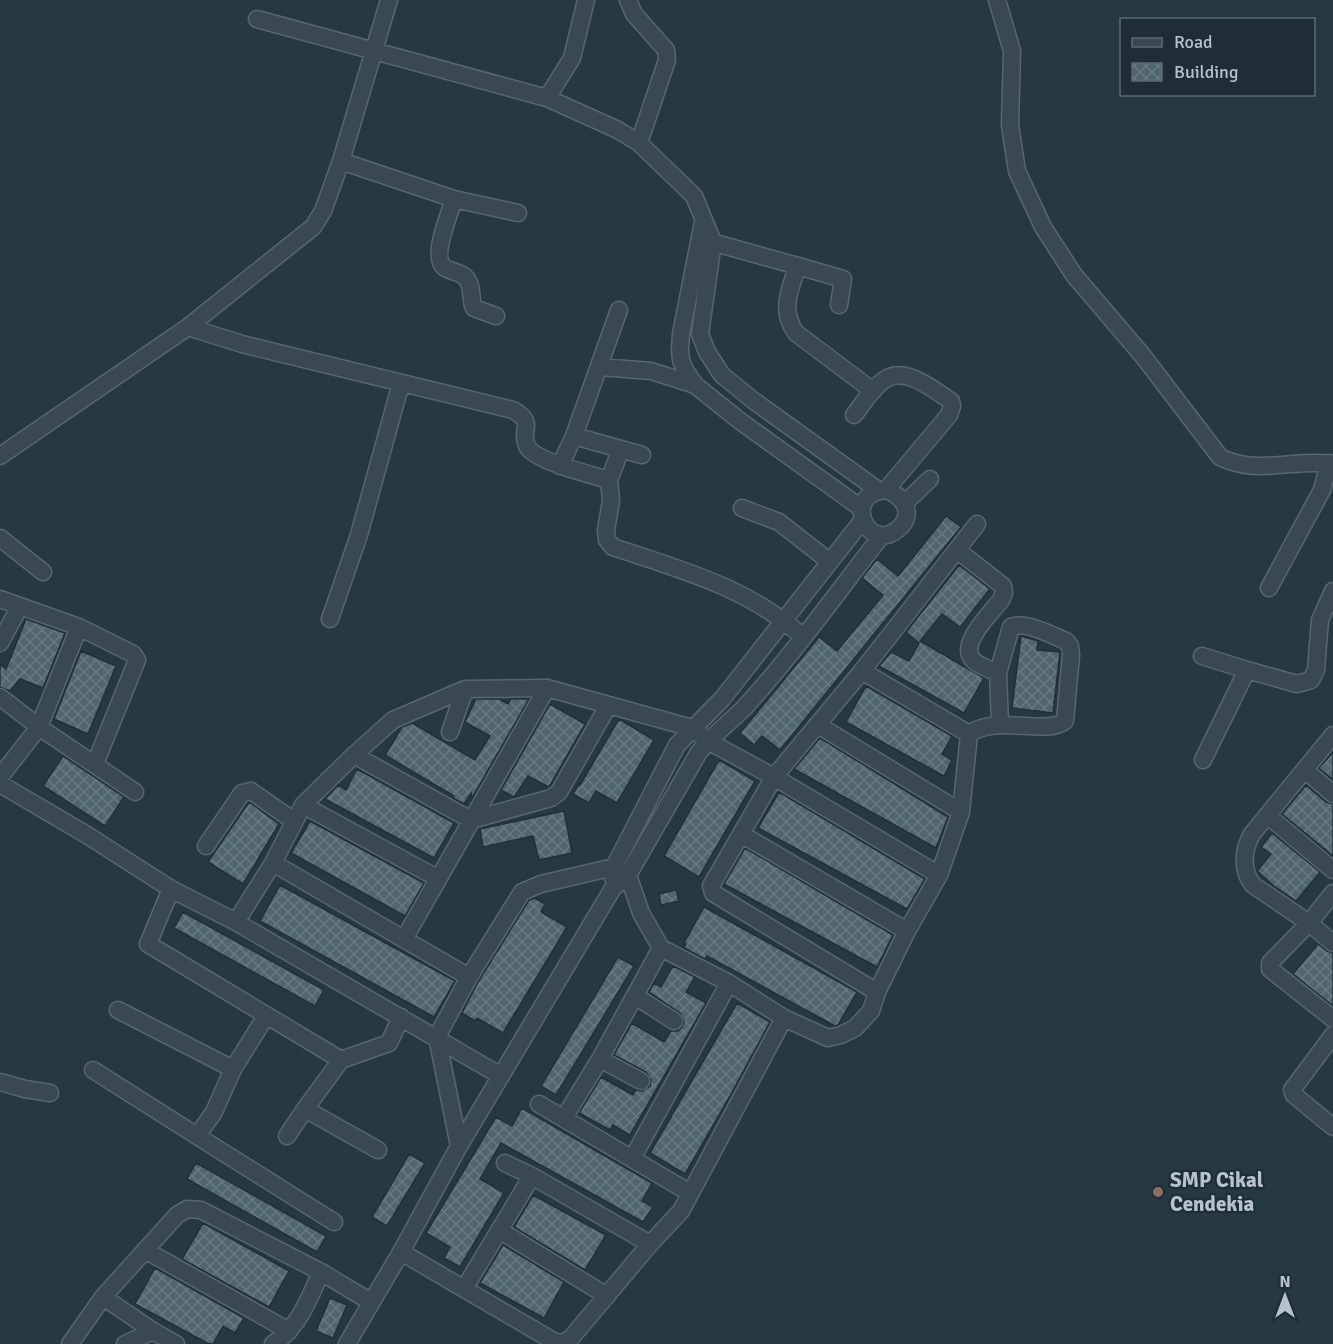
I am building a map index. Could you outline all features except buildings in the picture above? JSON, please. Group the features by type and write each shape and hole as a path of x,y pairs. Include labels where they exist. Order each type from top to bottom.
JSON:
{"street":[{"path":"0,456 188,327 313,227 323,211 340,161 389,0"},
{"path":"547,98 572,58 586,0"},
{"path":"628,0 634,14 666,50 667,60 639,143"},
{"path":"997,0 1012,51 1010,125 1017,171 1043,227 1074,275 1143,356 1220,457 1248,467 1331,464 1322,490 1269,588"},
{"path":"257,19 547,98 618,130 639,143 694,196 703,222 706,241 700,334 707,352 722,375 754,401 882,490 897,494 905,503 906,515 902,526 893,533 882,535 870,531 862,515 695,385 685,370 680,350 706,241"},
{"path":"340,161 454,199 518,213"},
{"path":"454,199 439,250 439,260 444,267 463,275 469,282 474,308 496,316"},
{"path":"706,241 843,279 839,305"},
{"path":"798,266 787,303 788,323 795,333 873,391"},
{"path":"560,466 574,436 619,310"},
{"path":"188,327 242,344 513,410 524,416 527,426 525,438 528,447 560,466 609,480"},
{"path":"600,367 651,371 695,385"},
{"path":"347,1344 459,1146 613,888 677,745 722,699 830,562 862,515 867,497 882,490 949,415 952,406 951,401 910,377 898,376 886,378 854,415"},
{"path":"330,619 360,535 401,383"},
{"path":"740,421 754,401"},
{"path":"574,436 642,455"},
{"path":"621,449 609,480 611,501 606,530 607,540 613,547 726,586 785,620 803,637"},
{"path":"905,503 930,479"},
{"path":"742,508 779,522 830,562"},
{"path":"877,992 713,893 711,886 774,777 862,672 978,524"},
{"path":"459,1146 437,1037 469,977 522,892 541,884 621,871 699,752 744,707 803,637 882,535"},
{"path":"0,538 43,572"},
{"path":"957,550 1004,586 1001,600 969,641 968,652 973,661 998,674"},
{"path":"1202,656 1297,684 1311,680 1316,670 1320,620 1333,591"},
{"path":"0,599 79,627 133,654 136,660 94,764"},
{"path":"0,643 20,606"},
{"path":"621,871 661,948 729,983 784,1018 828,1038 841,1035 855,1028 871,1011 877,992 907,931 939,875 961,812 969,734 978,727 1055,726 1065,722 1071,654 1070,646 1066,641 1028,626 1018,624 1011,627 998,674 1000,725"},
{"path":"0,777 39,727 79,627"},
{"path":"1203,760 1247,670"},
{"path":"862,672 969,734"},
{"path":"404,939 547,687"},
{"path":"236,922 273,863 303,805 393,720 465,689 547,687 692,728 708,741 774,777 939,875"},
{"path":"450,732 465,689"},
{"path":"0,697 39,727 135,792"},
{"path":"354,755 471,820 551,798 560,792 608,706"},
{"path":"818,725 961,812"},
{"path":"1333,735 1248,841 1244,867 1246,877 1253,885 1309,923 1333,943"},
{"path":"1305,770 1333,794"},
{"path":"0,784 87,835 171,889 236,922 501,1076"},
{"path":"206,846 242,793 246,791 250,791 294,821"},
{"path":"303,805 437,878"},
{"path":"1267,815 1333,870"},
{"path":"741,834 907,931"},
{"path":"273,863 469,977"},
{"path":"171,889 148,944 341,1060"},
{"path":"1333,893 1309,923 1270,963 1270,969 1333,1019"},
{"path":"564,1118 600,1059 661,948"},
{"path":"632,1159 729,983"},
{"path":"635,996 674,1021"},
{"path":"118,1010 233,1069"},
{"path":"197,1137 214,1112 233,1069 266,1016"},
{"path":"287,1136 341,1060 389,1043 400,1017"},
{"path":"400,1252 555,1342 563,1343 571,1338 650,1244 681,1211 784,1018"},
{"path":"1333,1035 1292,1090 1294,1095 1333,1127"},
{"path":"600,1059 641,1081"},
{"path":"93,1070 334,1222"},
{"path":"0,1082 50,1093"},
{"path":"538,1104 690,1192"},
{"path":"305,1109 378,1150"},
{"path":"505,1163 532,1176 650,1244"},
{"path":"464,1289 532,1176"},
{"path":"70,1344 103,1297 177,1215 187,1209 201,1210 321,1272 371,1302"},
{"path":"500,1230 606,1296"},
{"path":"144,1250 289,1331"},
{"path":"273,1344 289,1331 306,1307 321,1272"},
{"path":"103,1297 176,1344"},
{"path":"124,1344 153,1331"}],"place":[{"name":"SMP Cikal Cendekia","path":"1158,1192"}]}
